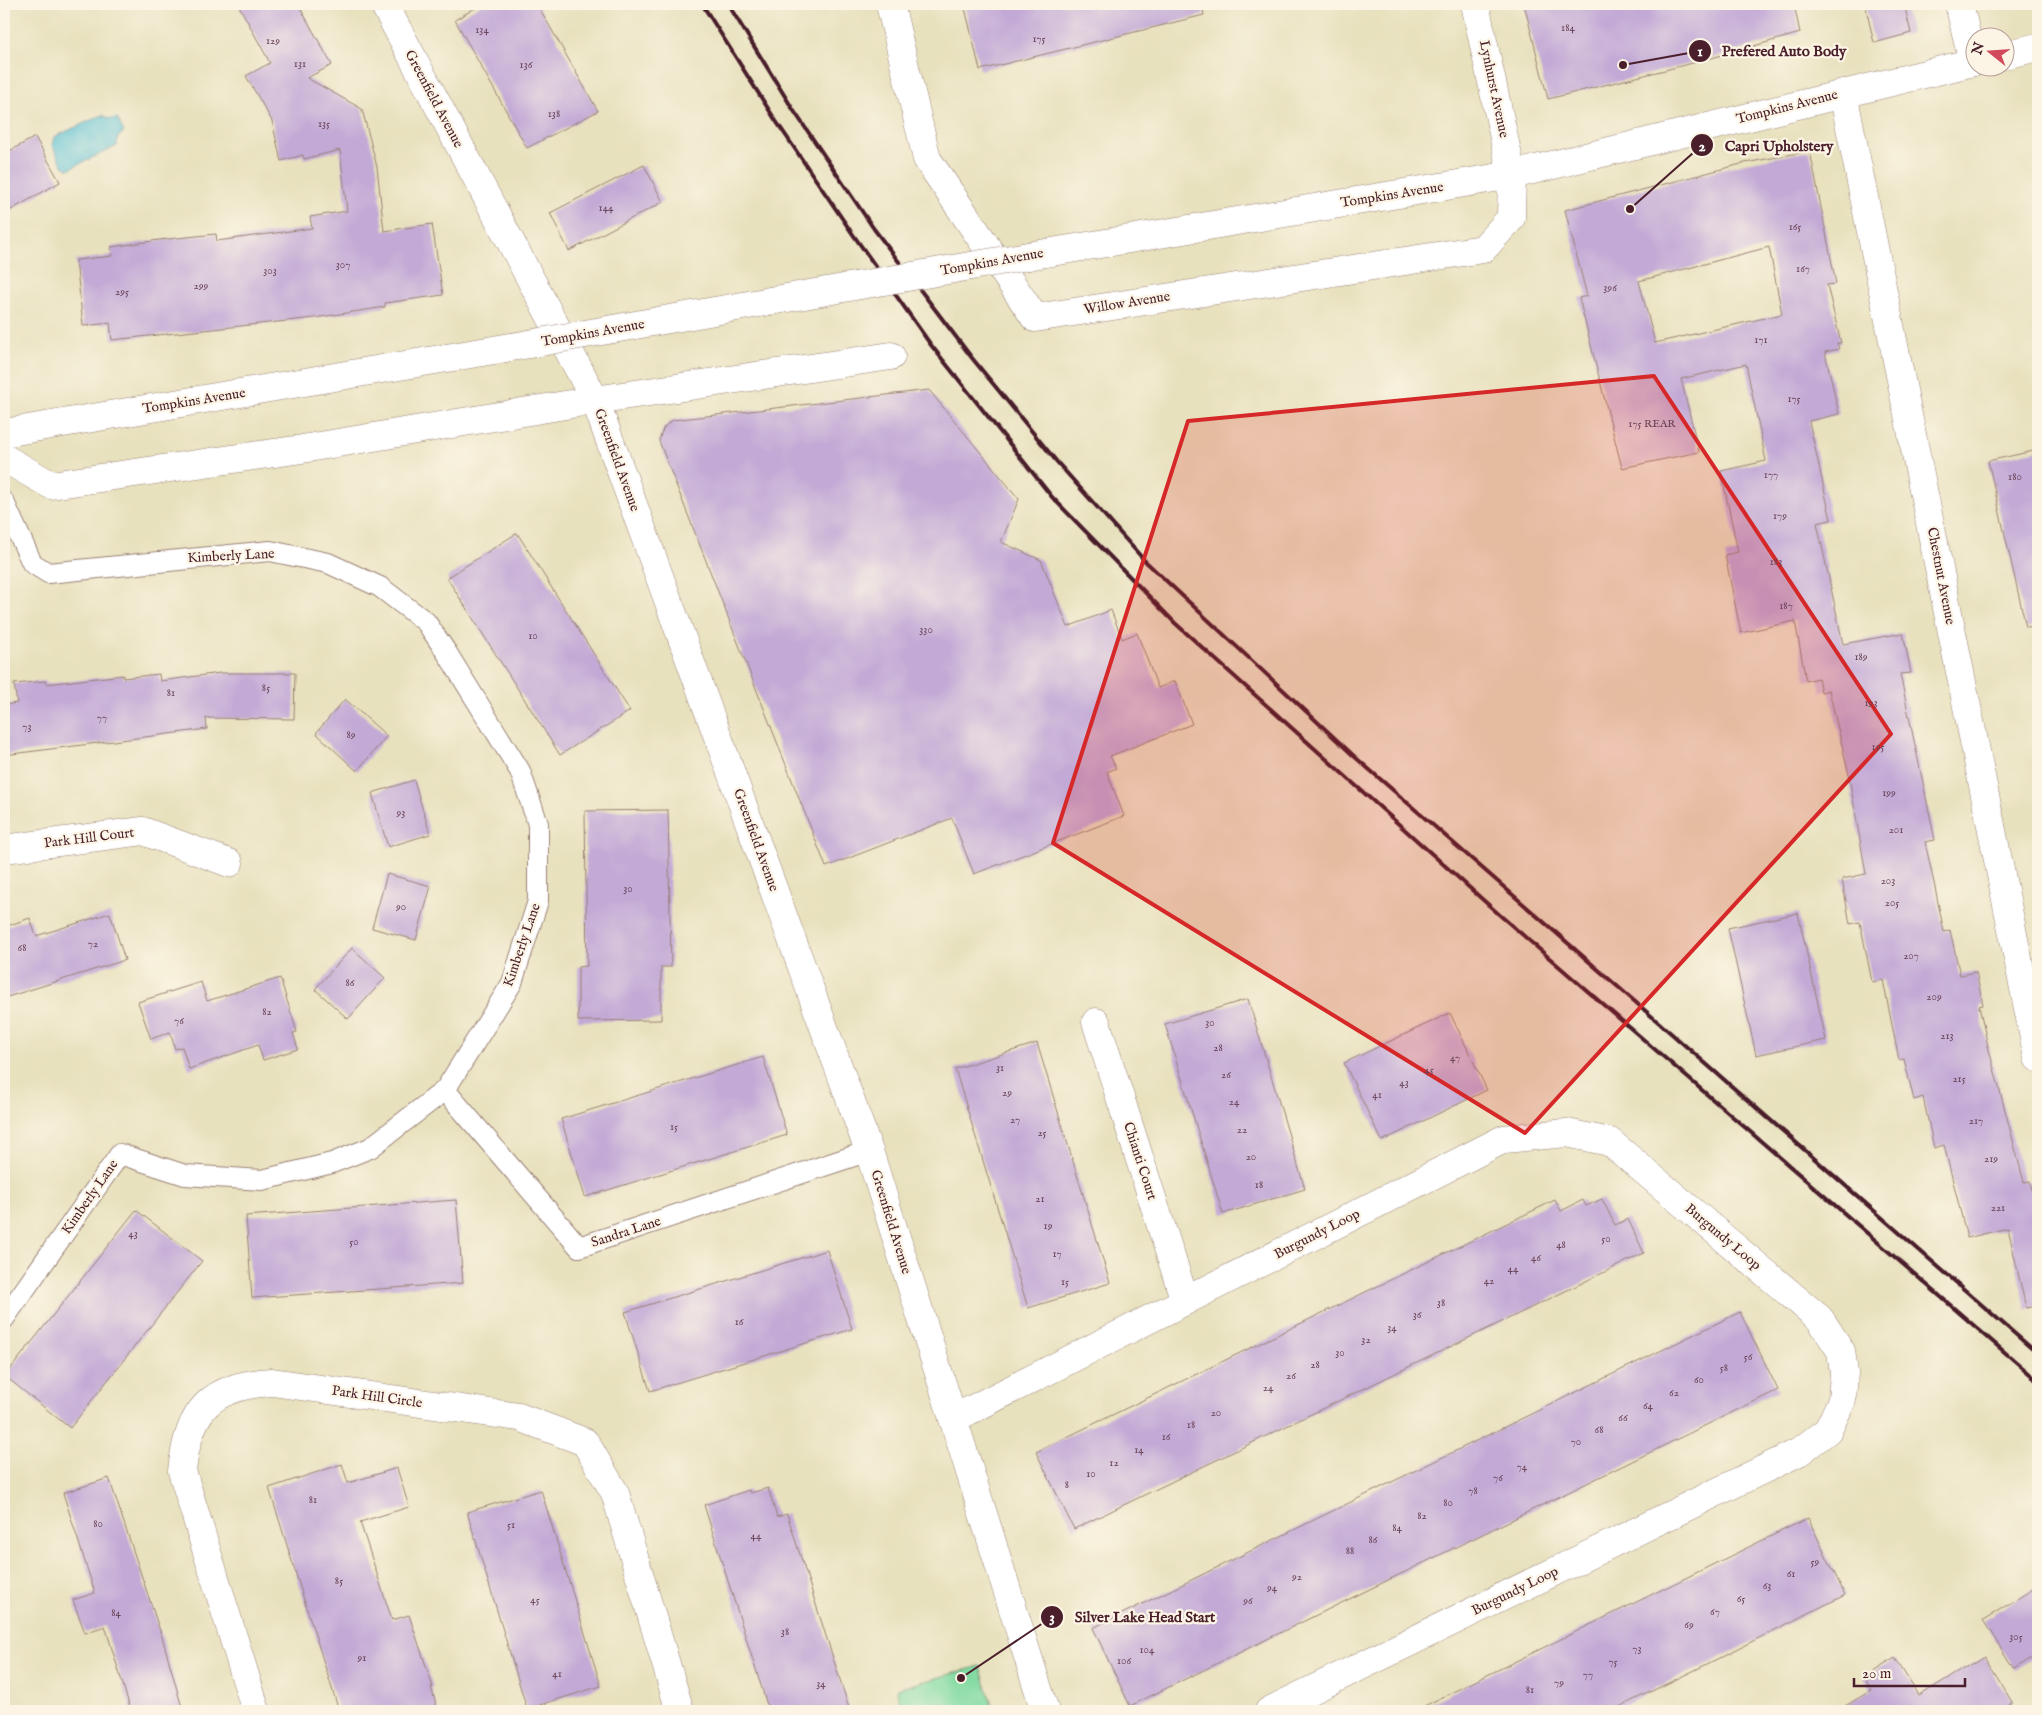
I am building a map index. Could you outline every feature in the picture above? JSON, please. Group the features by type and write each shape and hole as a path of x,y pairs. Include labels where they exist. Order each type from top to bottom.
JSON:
{"street":[{"name":"Greenfield Avenue","path":"384,4 595,400 869,1151 1045,1711"},
{"name":"Willow Avenue","path":"890,4 927,159 1035,318 1483,249 1511,218 1512,175"},
{"name":"Lynhurst Avenue","path":"1475,4 1512,175"},
{"path":"1959,4 1965,28"},
{"path":"2014,53 2038,47"},
{"name":"Tompkins Avenue","path":"4,433 529,344 1028,256 1512,175 1964,64"},
{"name":"Chestnut Avenue","path":"1843,93 2038,1058"},
{"path":"4,458 51,485 302,449 595,400 891,356"},
{"name":"Park Hill Court","path":"4,849 143,831 229,863"},
{"name":"Chianti Court","path":"1096,1022 1185,1301"},
{"name":"Burgundy Loop","path":"953,1419 1504,1139 1567,1133 1610,1142 1820,1319 1840,1351 1844,1373 1842,1400 1828,1430 1799,1452 1269,1711"},
{"name":"Park Hill Circle","path":"256,1711 182,1471 184,1448 190,1430 202,1410 219,1393 243,1384 272,1382 519,1417 585,1442 614,1493 680,1711"}],"lane":[{"name":"Kimberly Lane","path":"4,502 32,563 48,573 270,551 328,563 380,587 426,622 520,771 538,824 538,901 512,983 445,1090 370,1148 332,1162 262,1180 185,1175 120,1154 4,1319"},
{"name":"Sandra Lane","path":"445,1090 579,1247 869,1151"}],"highlighted area":[{"path":"1654,376 1891,734 1525,1133 1053,843 1188,421"}],"green space":[{"path":"980,1666 994,1711 903,1711 896,1689"}],"water":[{"path":"102,115 111,119 117,118 124,132 118,137 117,146 69,169 63,166 52,145 54,137"}],"building":[{"path":"238,4 298,4 332,65 307,78 362,109 377,167 384,231 432,224 443,295 385,303 385,307 314,318 112,340 110,323 83,326 76,260 112,256 111,247 159,240 216,234 217,241 312,228 310,217 347,211 340,150 304,159 303,155 281,161 272,121 246,76 270,63"},
{"path":"482,4 537,4 598,111 527,148 455,20"},
{"path":"964,4 1202,4 1204,15 980,70"},
{"path":"1524,4 1794,4 1800,33 1701,61 1548,99"},
{"path":"1865,4 1904,4 1911,33 1874,43"},
{"path":"35,137 60,182 4,214 4,154"},
{"path":"1810,151 1836,284 1827,285 1841,343 1837,343 1839,349 1825,352 1839,414 1809,421 1831,520 1817,523 1843,644 1903,633 1911,673 1900,674 1935,840 1925,842 1944,932 1950,930 1960,975 1976,972 1983,1005 1979,1006 1988,1046 2024,1182 2030,1181 2038,1216 2038,1306 2026,1308 2008,1228 1967,1238 1944,1145 1934,1148 1923,1097 1914,1100 1904,1059 1899,1060 1883,980 1872,982 1860,922 1850,924 1842,879 1866,874 1848,771 1829,690 1821,692 1818,678 1806,681 1795,621 1741,633 1725,555 1738,552 1721,471 1766,461 1746,364 1681,379 1699,452 1622,468 1579,298 1587,296 1565,210 1745,163","holes":["1769,247 1782,314 1655,343 1639,281"]},
{"path":"644,165 663,202 569,251 550,213"},
{"path":"929,390 1019,499 1001,542 1041,560 1068,627 1111,610 1122,639 1137,633 1158,688 1175,681 1192,724 1110,756 1116,768 1107,772 1124,816 974,874 952,818 826,867 659,441 664,427 673,420"},
{"path":"2038,450 2038,626 2026,627 1988,461"},
{"path":"517,533 630,711 560,755 447,578"},
{"path":"220,673 295,673 294,719 206,718 207,729 4,755 4,705 17,703 14,684 45,681 46,684 123,675 123,678 159,674 160,681"},
{"path":"345,699 387,736 357,771 316,733"},
{"path":"414,780 430,834 388,847 372,793"},
{"path":"668,810 671,967 661,967 661,1020 578,1021 578,967 587,966 585,811"},
{"path":"387,874 431,886 416,940 372,928"},
{"path":"110,913 125,960 4,998 4,927 30,918 36,936"},
{"path":"1798,913 1826,1040 1756,1055 1728,928"},
{"path":"352,948 385,978 348,1019 315,989"},
{"path":"280,978 297,1032 293,1033 298,1049 263,1060 258,1045 189,1069 182,1047 175,1049 170,1032 151,1039 138,1002 201,982 207,1001"},
{"path":"1248,999 1305,1189 1223,1214 1165,1024"},
{"path":"1450,1013 1487,1090 1382,1141 1344,1063"},
{"path":"1037,1043 1110,1283 1028,1308 955,1069"},
{"path":"763,1057 787,1135 585,1197 561,1119"},
{"path":"1602,1199 1615,1225 1628,1219 1644,1253 1074,1529 1036,1452 1555,1200 1561,1211 1583,1200 1586,1206"},
{"path":"456,1200 463,1283 252,1298 246,1216"},
{"path":"136,1210 202,1261 70,1428 5,1376"},
{"path":"827,1250 852,1329 650,1391 625,1312"},
{"path":"1740,1312 1778,1390 1130,1706 1093,1628"},
{"path":"342,1464 348,1483 397,1468 409,1507 360,1522 392,1620 409,1615 433,1687 431,1687 438,1711 339,1711 269,1488"},
{"path":"109,1478 163,1640 183,1711 131,1711 105,1626 85,1633 73,1600 95,1593 63,1493"},
{"path":"768,1488 777,1517 787,1514 850,1711 769,1711 704,1505 749,1490 750,1493"},
{"path":"541,1490 601,1686 527,1709 467,1512"},
{"path":"1808,1518 1845,1595 1695,1670 1611,1711 1414,1711"},
{"path":"2038,1586 2038,1654 2014,1669 1983,1620"},
{"path":"1984,1656 2012,1702 1997,1711 1837,1711 1872,1690 1864,1678 1895,1658 1919,1696"}],"railway":[{"path":"702,4 776,121 931,345 1052,497 1175,623 1502,917 2038,1381"},
{"path":"728,4 794,111 874,229 972,358 1057,462 1145,561 1355,757 2038,1354"}],"place":[{"name":"Prefered Auto Body","path":"1623,65"},
{"name":"Capri Upholstery","path":"1630,209"},
{"name":"Silver Lake Head Start","path":"961,1678"}]}
